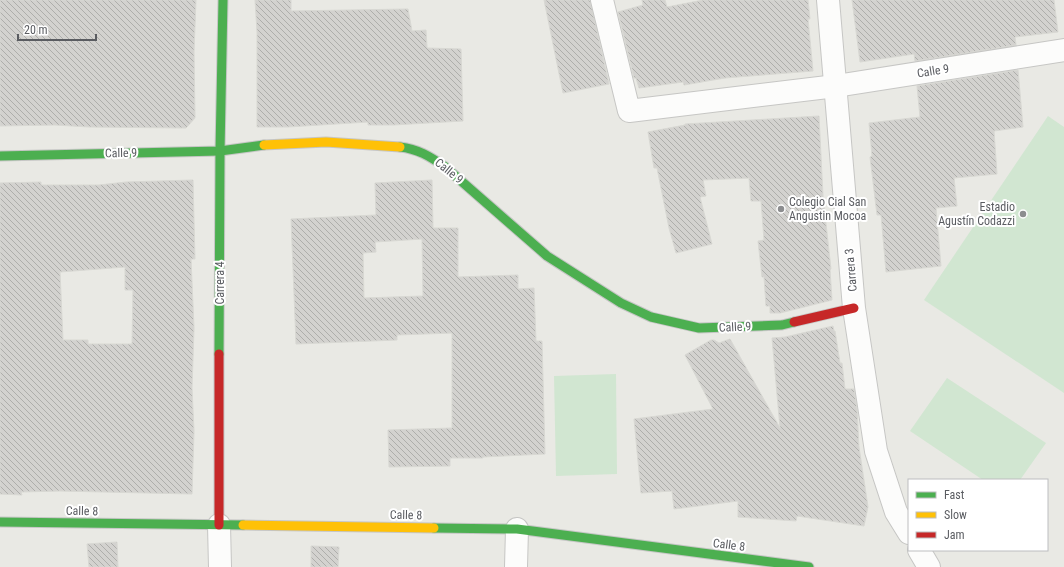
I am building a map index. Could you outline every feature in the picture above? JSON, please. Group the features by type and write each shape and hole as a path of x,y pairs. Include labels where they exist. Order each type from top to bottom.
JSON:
{"street":[{"name":"Carrera 4","path":"220,567 220,152 222,0"},
{"name":"Calle 9","path":"602,0 629,111 836,86 1064,50"},
{"name":"Carrera 3","path":"828,0 854,308 876,452 896,512 908,531"},
{"name":"Calle 9","path":"0,156 220,152 258,144 326,142 408,148 427,154 444,166 547,256 621,302 651,317 699,328 782,325 854,308"},
{"name":"Calle 8","path":"0,522 516,529 809,567"},
{"path":"516,529 516,567"},
{"path":"920,551 929,567"}],"green space":[{"name":"Estadio Agustín Codazzi","path":"1048,116 1064,127 1064,393 924,300"},
{"path":"616,374 617,474 556,476 554,376"},
{"path":"947,378 1046,443 1021,479 982,479 910,431"}],"building":[{"path":"0,0 196,0 194,52 195,118 186,128 89,127 55,125 0,126"},
{"path":"255,0 291,0 291,11 408,9 412,31 426,30 427,48 461,49 463,121 393,125 368,125 368,122 288,127 257,127 257,32"},
{"path":"544,0 590,0 609,84 563,93"},
{"path":"642,0 665,0 667,7 703,0 808,0 810,19 808,19 813,71 725,78 684,85 683,82 639,88 636,78 634,78 618,12 643,5"},
{"path":"852,0 1054,0 1058,32 1015,37 1016,45 915,61 914,54 860,62"},
{"path":"1018,70 1023,127 994,131 997,174 954,178 957,206 936,208 941,266 886,272 881,215 877,215 870,157 872,156 869,123 920,117 917,86"},
{"path":"819,116 823,196 831,269 832,300 780,313 770,313 770,306 766,306 764,277 762,277 758,241 764,240 761,201 751,201 749,178 703,180 706,196 700,197 712,244 676,253 669,228 657,168 654,168 648,132 685,124"},
{"path":"193,180 195,259 191,259 194,328 192,388 194,431 192,494 60,491 21,492 22,495 0,494 0,183 41,182 41,185 99,185 126,182","holes":["125,267 125,290 133,290 132,344 88,344 88,340 63,340 60,272"]},
{"path":"432,180 433,228 458,228 458,277 518,275 518,289 534,288 536,341 542,341 545,454 483,458 450,458 450,466 389,467 388,430 452,428 452,333 397,335 397,340 296,344 291,219 376,215 375,183","holes":["422,239 423,296 364,298 363,253 376,252 375,242"]},
{"path":"833,326 840,363 842,363 845,389 854,389 857,409 859,447 868,507 864,526 797,516 796,521 738,517 738,501 674,509 672,491 641,493 634,419 713,409 685,355 711,340 719,343 730,339 780,428 772,338 785,337"},
{"path":"117,542 118,567 89,567 87,544"},
{"path":"311,546 339,547 338,567 311,567"}],"traffic: fast":[{"path":"219,354 220,151 223,0"},
{"path":"0,156 220,151 264,145"},
{"path":"400,147 412,149 444,166 547,256 621,303 651,317 699,328 782,325 794,322"},
{"path":"0,522 243,525"},
{"path":"434,528 517,529 809,567"}],"traffic: slow":[{"path":"264,145 326,142 400,147"},
{"path":"243,525 434,528"}],"traffic: jam":[{"path":"794,322 854,308"},
{"path":"219,354 219,525"}],"place":[{"name":"Colegio Cial San Angustin Mocoa","path":"781,209"},
{"name":"Estadio Agustín Codazzi","path":"1023,214"}]}
